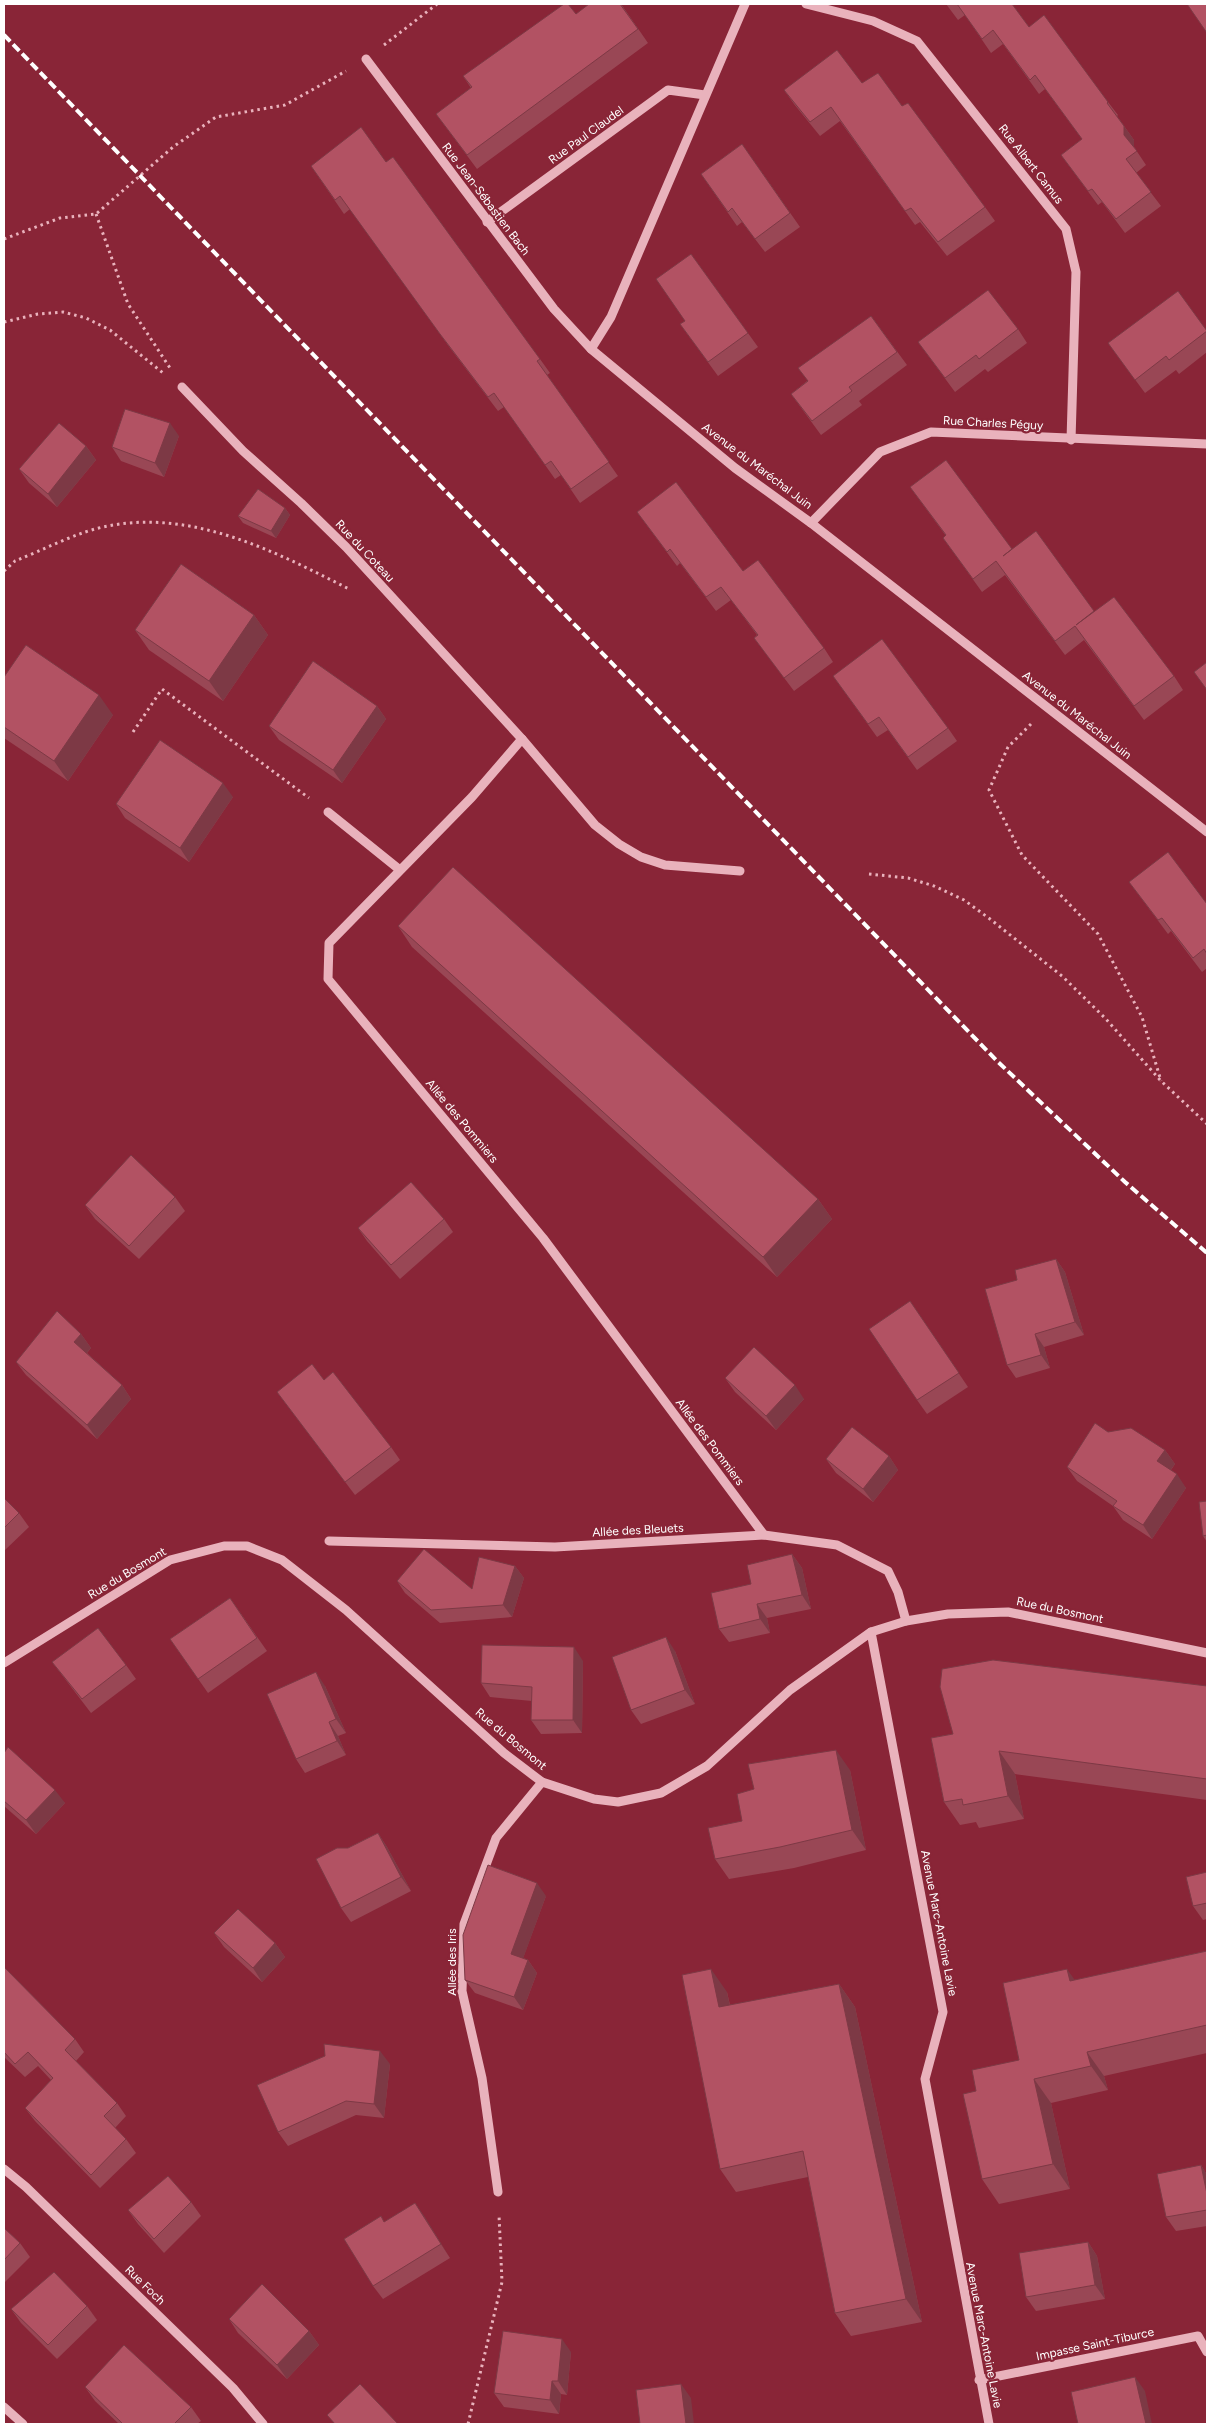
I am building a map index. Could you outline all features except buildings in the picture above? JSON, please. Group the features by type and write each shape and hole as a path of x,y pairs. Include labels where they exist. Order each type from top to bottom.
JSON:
{"street":[{"path":"591,349 611,318 745,4"},
{"name":"Rue Albert Camus","path":"806,4 873,21 917,41 1066,228 1076,272 1071,440"},
{"name":"Rue Jean-Sébastien Bach","path":"366,59 487,222 554,308 591,349"},
{"name":"Rue Paul Claudel","path":"487,222 668,90 706,96"},
{"name":"Avenue du Maréchal Juin","path":"591,349 735,468 811,524 1047,708 1206,828"},
{"name":"Rue du Coteau","path":"182,387 243,451 301,503 346,547 522,739 596,825 619,844 641,857 665,865 740,870"},
{"name":"Rue Charles Péguy","path":"811,524 880,452 931,432 1071,440 1207,444"},
{"name":"Allée des Pommiers","path":"522,739 472,797 329,943 328,979 543,1238 764,1535"},
{"path":"328,812 400,870"},
{"name":"Allée des Bleuets","path":"329,1541 555,1547 764,1535 837,1545 888,1571 898,1592 906,1621"},
{"name":"Rue du Bosmont","path":"4,1663 170,1560 224,1546 247,1546 282,1560 346,1610 504,1753 542,1782 594,1799 618,1802 661,1793 707,1766 790,1690 871,1632 906,1621 948,1614 1008,1612 1207,1653"},
{"name":"Avenue Marc-Antoine Lavie","path":"871,1632 943,2012 925,2079 979,2380 989,2424"},
{"name":"Allée des Iris","path":"498,2192 482,2078 462,1991 464,1924 496,1838 542,1782"},
{"name":"Rue Foch","path":"4,2169 26,2187 233,2388 263,2424"},
{"name":"Impasse Saint-Tiburce","path":"979,2380 1198,2336 1207,2352"},
{"path":"4,2407 23,2424"}],"path":[{"path":"4,240 60,218 96,214 173,147 216,117 285,105 366,59 436,4"},
{"path":"96,214 128,304 182,387"},
{"path":"4,322 38,314 63,312 86,318 110,330 182,387"},
{"path":"4,572 16,561 107,526 150,522 207,528 294,561 351,590"},
{"path":"133,732 162,689 328,812"},
{"path":"1047,708 1008,747 989,790 1022,855 1098,934 1142,1017 1162,1081"},
{"path":"869,874 908,878 934,886 964,900 1029,948 1062,976 1105,1018 1162,1081 1207,1124"},
{"path":"468,2424 502,2282 498,2192"}],"railway":[{"path":"4,35 996,1060 1125,1182 1207,1253"}]}
